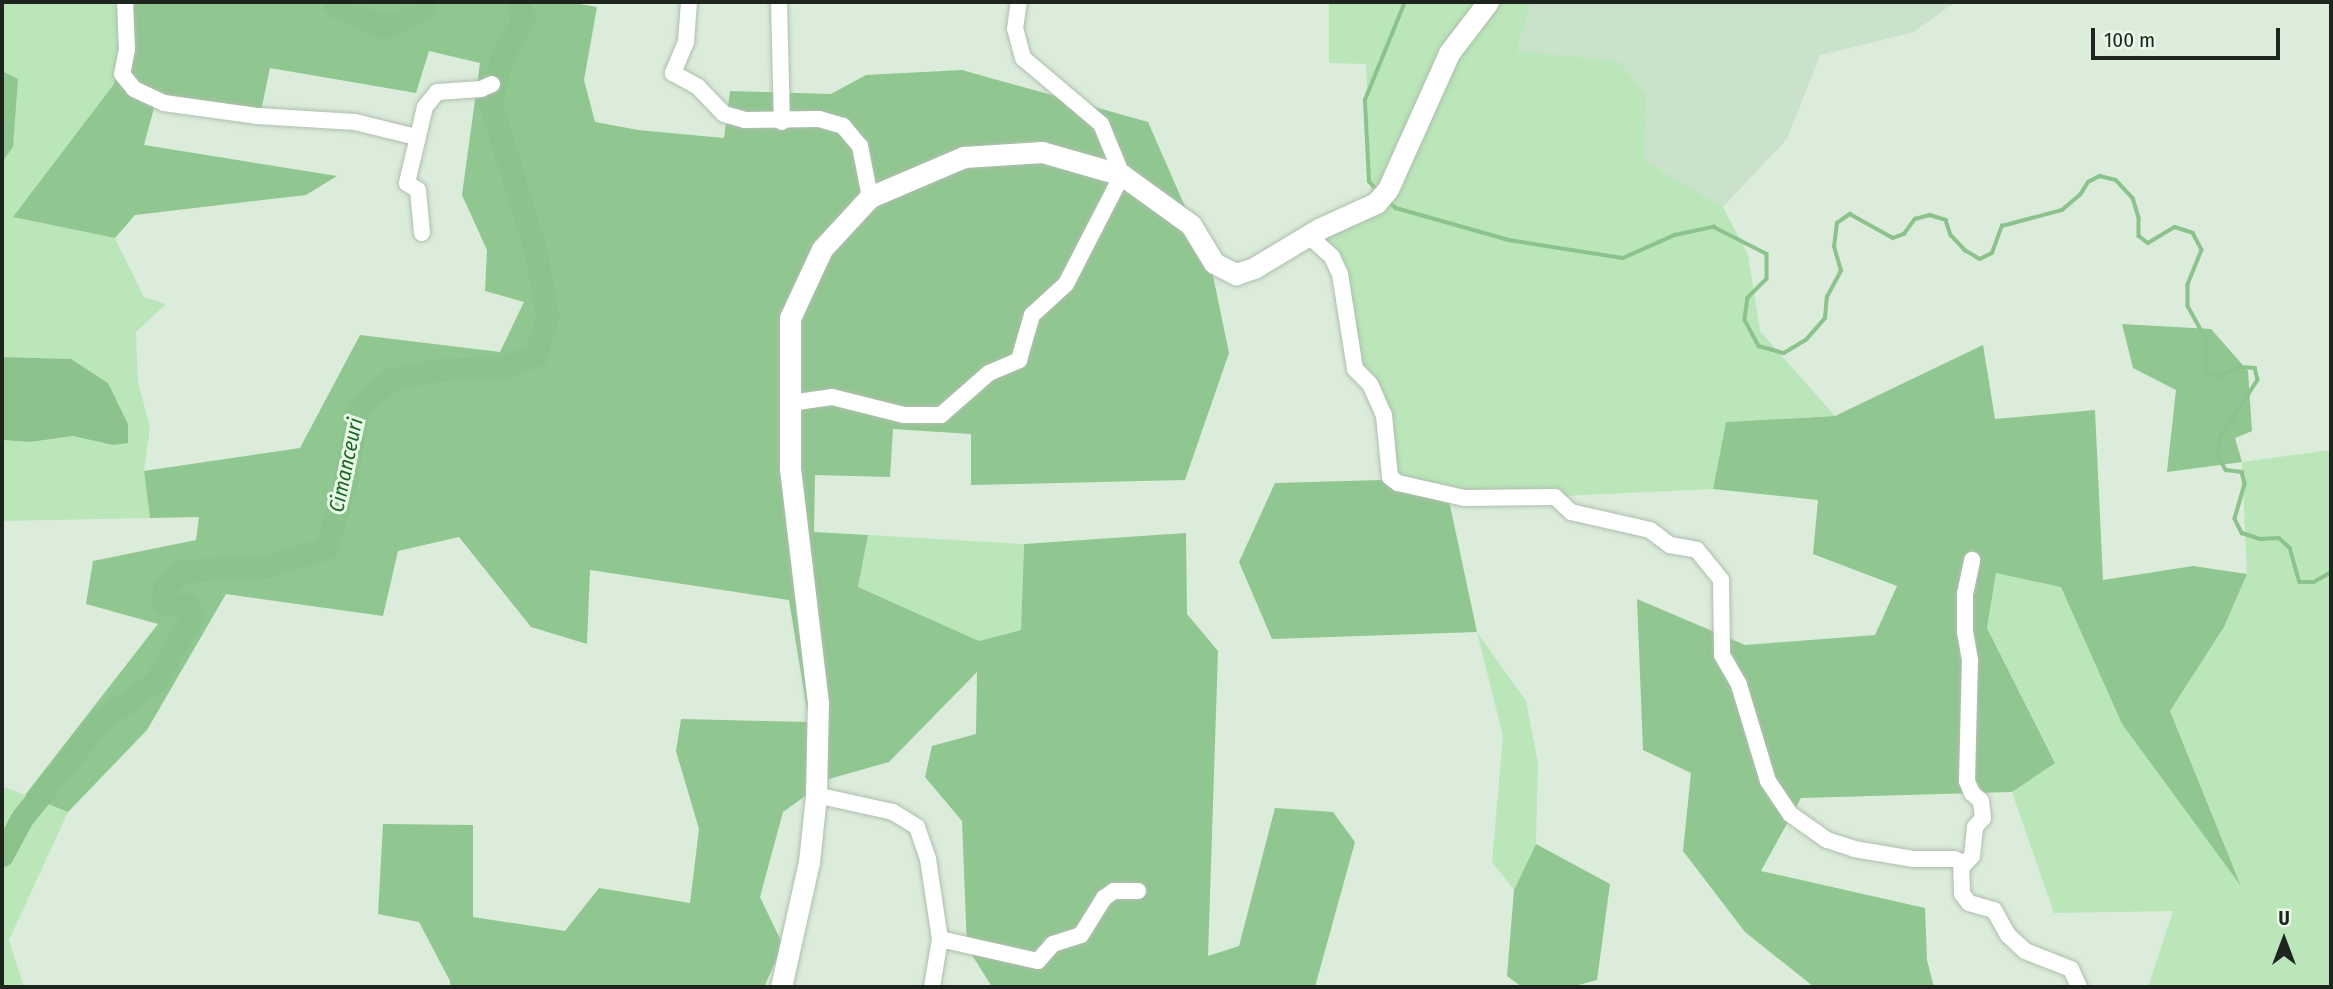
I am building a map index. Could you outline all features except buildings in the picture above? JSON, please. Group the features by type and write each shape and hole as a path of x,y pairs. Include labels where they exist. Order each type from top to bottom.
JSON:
{"street":[{"path":"125,2 127,50 122,74 134,89 164,103 258,116 355,122 416,137"},
{"path":"689,2 686,41 673,73 698,87 724,114 745,120 819,120 843,126 860,146 870,197"},
{"path":"779,2 782,122"},
{"path":"790,403 832,397 904,415 941,415 989,373 1019,360 1032,315 1066,284 1122,175 1101,124 1023,58 1016,29 1019,2"},
{"path":"781,987 809,862 816,795 818,702 790,467 790,318 822,249 870,197 964,157 1042,152 1122,175 1191,225 1213,263 1224,271 1236,274 1254,268 1382,196 1443,65 1488,2"},
{"path":"422,233 418,190 407,183 425,107 437,92 481,89 492,84"},
{"path":"1309,236 1332,257 1339,274 1355,369 1370,384 1384,415 1391,477 1398,484 1464,498 1555,497 1571,512 1650,530 1670,545 1697,550 1721,580 1722,655 1739,685 1768,781 1790,814 1827,840 1854,849 1914,859 1954,859 1962,867"},
{"path":"1972,560 1965,594 1970,660 1967,781 1972,793 1981,801 1983,818 1975,827 1972,856 1962,867 1962,894 1969,903 1994,910 2008,935 2025,951 2071,969 2079,987"},
{"path":"816,795 893,812 917,827 928,859 940,939 932,987"},
{"path":"940,939 1038,961 1053,944 1081,935 1104,898 1114,891 1138,891"}],"shaded area":[{"path":"2,2 124,2 114,84 14,217 115,238 144,297 166,304 136,332 138,382 150,428 144,471 150,518 2,521 2,440 30,442 73,436 113,445 128,424 108,383 71,359 2,357"},
{"path":"124,2 568,2 597,7 584,80 595,122 638,130 724,138 730,91 831,94 866,75 962,70 1148,122 1211,266 1229,353 1185,480 971,485 971,434 893,429 890,477 815,475 814,532 868,535 858,587 979,641 1021,630 1024,544 1186,533 1187,614 1218,651 1208,956 1239,946 1275,808 1333,812 1355,842 1315,987 992,987 967,947 962,821 925,777 932,746 976,734 977,672 889,762 829,779 783,812 760,897 783,945 764,987 450,987 450,981 419,922 378,914 383,824 473,825 473,917 565,931 599,888 690,903 699,829 676,751 681,719 809,722 789,600 590,570 587,644 531,627 459,537 398,551 383,616 226,594 147,730 68,812 25,795 158,624 86,604 93,561 196,540 199,517 150,518 144,471 300,448 360,335 500,352 524,302 485,291 487,250 462,195 480,63 429,51 416,93 270,68 261,111 154,108 144,145 337,176 306,195 135,215 115,238 13,217 114,84"},
{"path":"1329,2 1531,2 1517,51 1618,61 1646,95 1644,160 1723,207 1748,255 1760,331 1835,416 1726,422 1713,489 1562,496 1448,496 1382,480 1386,412 1348,361 1334,269 1307,238 1371,202 1366,64 1329,63"},
{"path":"1531,2 1955,2 1914,32 1820,55 1787,139 1723,207 1644,160 1646,95 1517,51"},
{"path":"2,71 18,79 13,147 2,162"},
{"path":"2122,324 2211,329 2248,371 2252,431 2235,438 2242,462 2167,472 2176,390 2133,368"},
{"path":"1983,345 1995,419 2095,410 2103,580 2193,566 2247,574 2224,627 2170,711 2241,886 2122,724 2061,587 1996,573 1987,628 2055,763 2012,792 1801,798 1761,871 1925,908 1927,960 1934,987 1814,987 1745,932 1683,851 1691,773 1643,750 1637,599 1745,645 1875,635 1897,586 1813,554 1818,500 1713,489 1726,422 1835,416"},
{"path":"2,357 71,359 108,383 128,424 128,443 113,445 73,436 30,442 2,440"},
{"path":"2331,450 2331,987 2148,987 2173,911 2054,913 2012,792 2055,762 1987,628 1996,573 2061,586 2122,724 2240,883 2170,711 2224,627 2247,574 2242,462"},
{"path":"1382,480 1448,496 1477,632 1272,639 1239,562 1275,483"},
{"path":"868,535 1024,544 1021,630 979,641 858,587"},
{"path":"1477,632 1526,701 1538,763 1536,844 1514,890 1492,862 1503,736"},
{"path":"2,786 68,812 9,940 24,987 2,987"},
{"path":"1536,844 1610,884 1597,980 1571,987 1522,987 1507,976 1514,890"}],"waterway":[{"name":"Cimanceuri","path":"333,2 337,7 384,27 422,11 426,2"},
{"name":"Cimanceuri","path":"2,855 22,818 101,720 156,681 192,617 188,605 163,604 164,589 182,571 268,566 326,548 344,487 358,408 392,379 436,370 502,368 536,355 547,316 536,253 490,102 502,56 524,18 517,2"},
{"path":"1377,190 1369,182 1365,100 1405,2"},
{"path":"1388,201 1396,208 1509,240 1623,258 1675,235 1714,227 1767,254 1767,279 1748,298 1745,320 1759,346 1784,353 1806,340 1825,318 1827,297 1841,271 1834,247 1837,223 1850,214 1893,238 1904,234 1915,219 1930,215 1946,220 1951,235 1965,250 1980,259 1992,253 2002,226 2062,210 2080,195 2088,182 2100,176 2116,180 2133,198 2139,218 2139,236 2148,243 2175,227 2193,233 2202,250 2188,285 2188,306 2207,340 2207,371 2218,377 2240,367 2255,368 2258,380 2220,439 2218,455 2226,470 2242,472 2245,484 2235,519 2242,533 2260,539 2279,538 2290,548 2300,582 2314,582 2331,572"}]}
